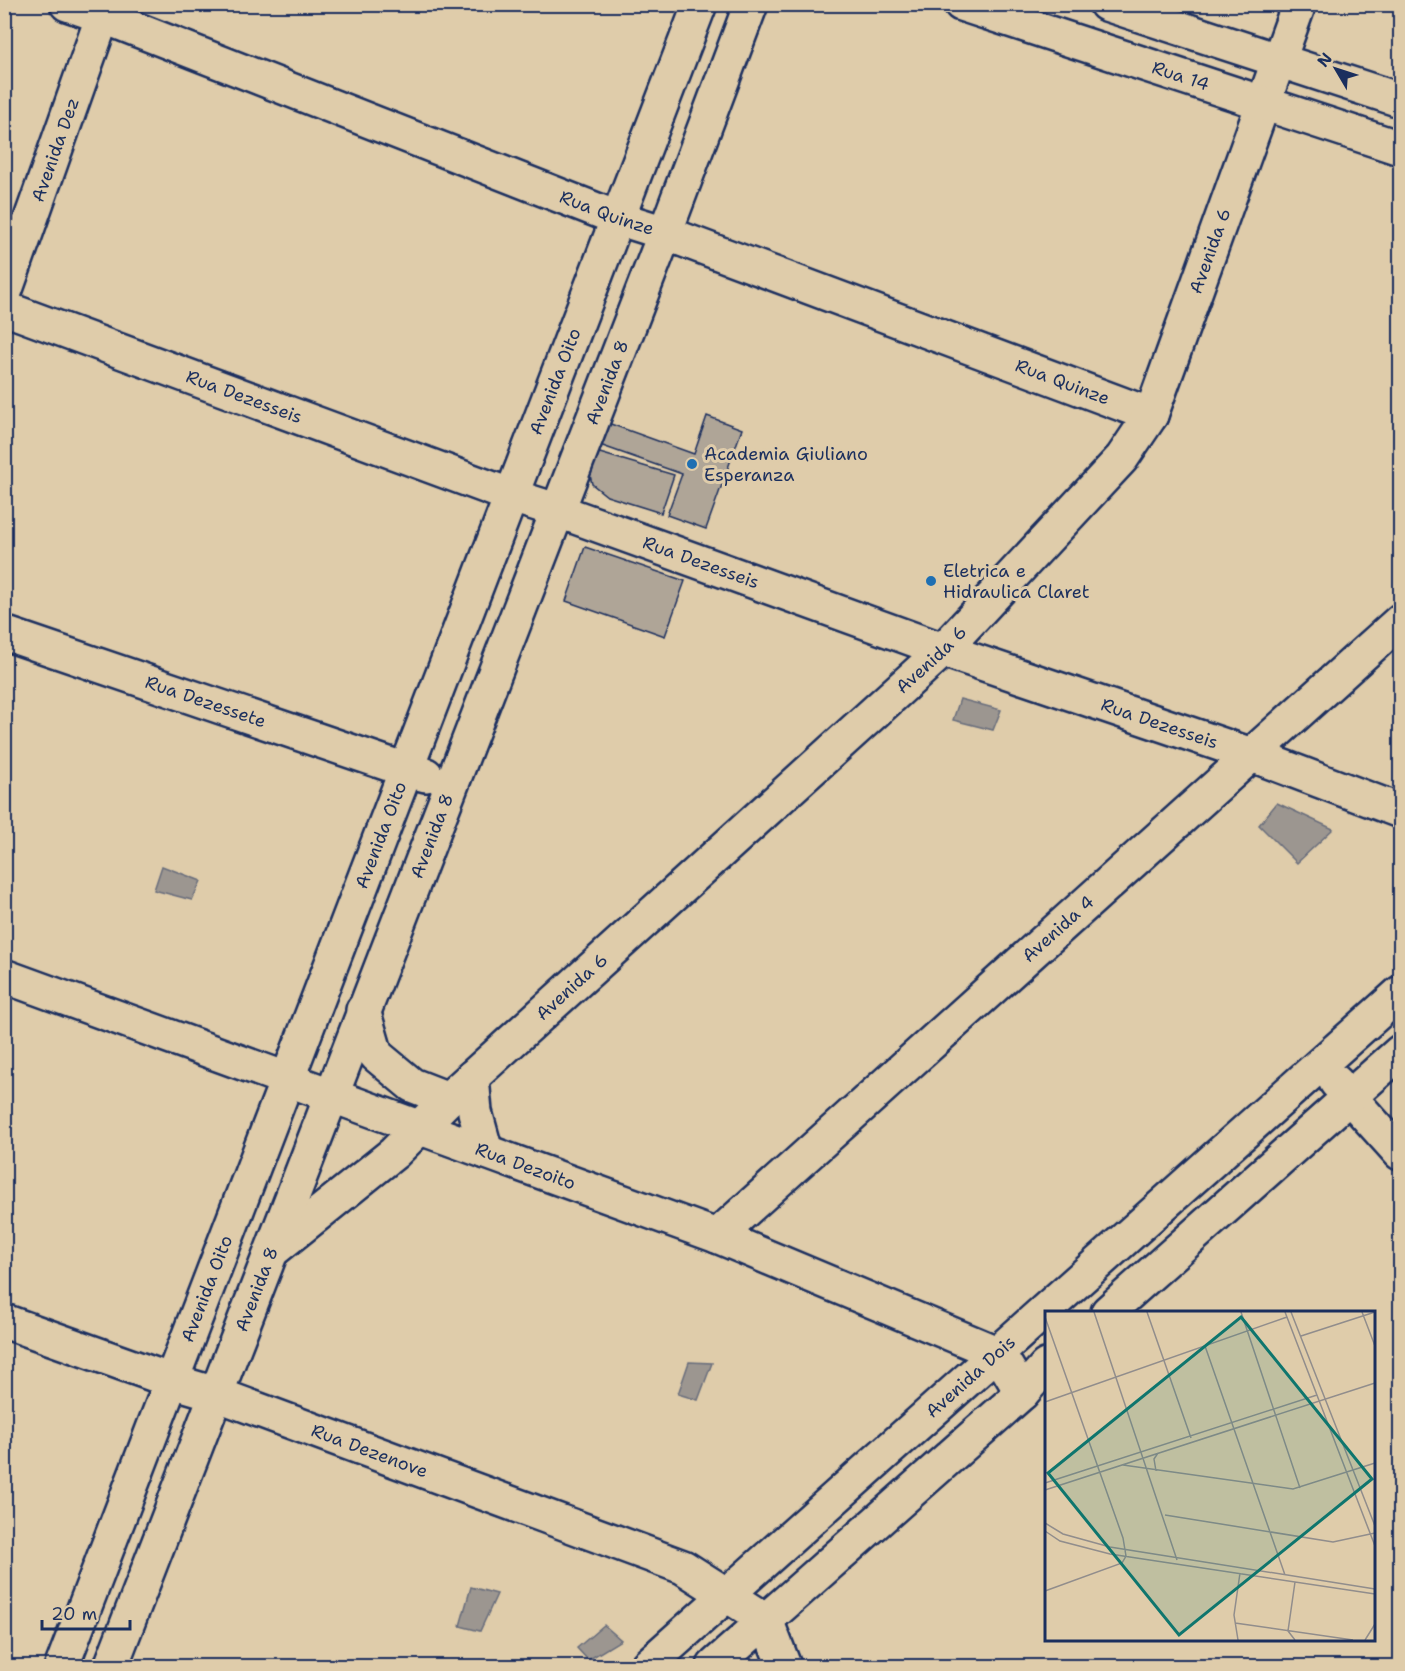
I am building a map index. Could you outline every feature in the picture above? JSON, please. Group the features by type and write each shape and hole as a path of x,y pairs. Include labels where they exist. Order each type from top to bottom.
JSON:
{"street":[{"name":"Rua Quinze","path":"67,4 104,10 617,218 664,233 1151,415"},
{"name":"Avenida Oito","path":"62,1666 700,4"},
{"name":"Avenida 8","path":"111,1666 751,4"},
{"name":"Rua 14","path":"961,4 1401,148"},
{"path":"1106,4 1401,100"},
{"name":"Avenida 6","path":"270,1252 394,1153 472,1077 943,650 1122,458 1151,415 1299,4"},
{"name":"Avenida Dez","path":"4,295 104,10"},
{"name":"Rua Dezesseis","path":"4,308 512,495 943,650 1252,755 1401,811"},
{"name":"Avenida 4","path":"717,1236 1401,621"},
{"name":"Rua Dezessete","path":"4,633 406,771 452,781"},
{"name":"Rua Dezoito","path":"4,976 717,1236 999,1354"},
{"name":"Avenida Dois","path":"1058,1311 1401,993"},
{"path":"363,1010 376,1055 412,1085 448,1099"},
{"path":"1109,1311 1401,1052"},
{"path":"1321,1065 1401,1153"},
{"path":"472,1077 476,1112 486,1152"},
{"name":"Rua Dezenove","path":"4,1321 172,1381 216,1394 683,1567 766,1620"},
{"name":"Avenida Dois","path":"647,1666 999,1354 1041,1327"},
{"path":"999,1354 1022,1393"},
{"path":"714,1666 1022,1393 1045,1368"},
{"path":"766,1620 784,1666"}],"shaded area":[{"path":"960,699 1001,710 993,730 953,720"},
{"path":"1277,803 1333,829 1297,863 1259,825"},
{"path":"162,866 201,881 192,900 154,890"},
{"path":"689,1362 712,1363 698,1400 678,1394"},
{"path":"471,1587 497,1594 480,1631 460,1626"},
{"path":"604,1625 621,1640 588,1660 577,1648"}],"building":[{"name":"Academia Giuliano Esperanza","path":"707,416 742,429 706,529 667,515 682,474 597,444 605,422 694,454"},
{"path":"593,451 674,475 661,513 607,496 592,484 587,461"},
{"path":"585,547 685,581 665,636 566,601"}],"place":[{"name":"Academia Giuliano Esperanza","path":"692,464"},
{"name":"Eletrica e Hidraulica Claret","path":"931,581"}]}
